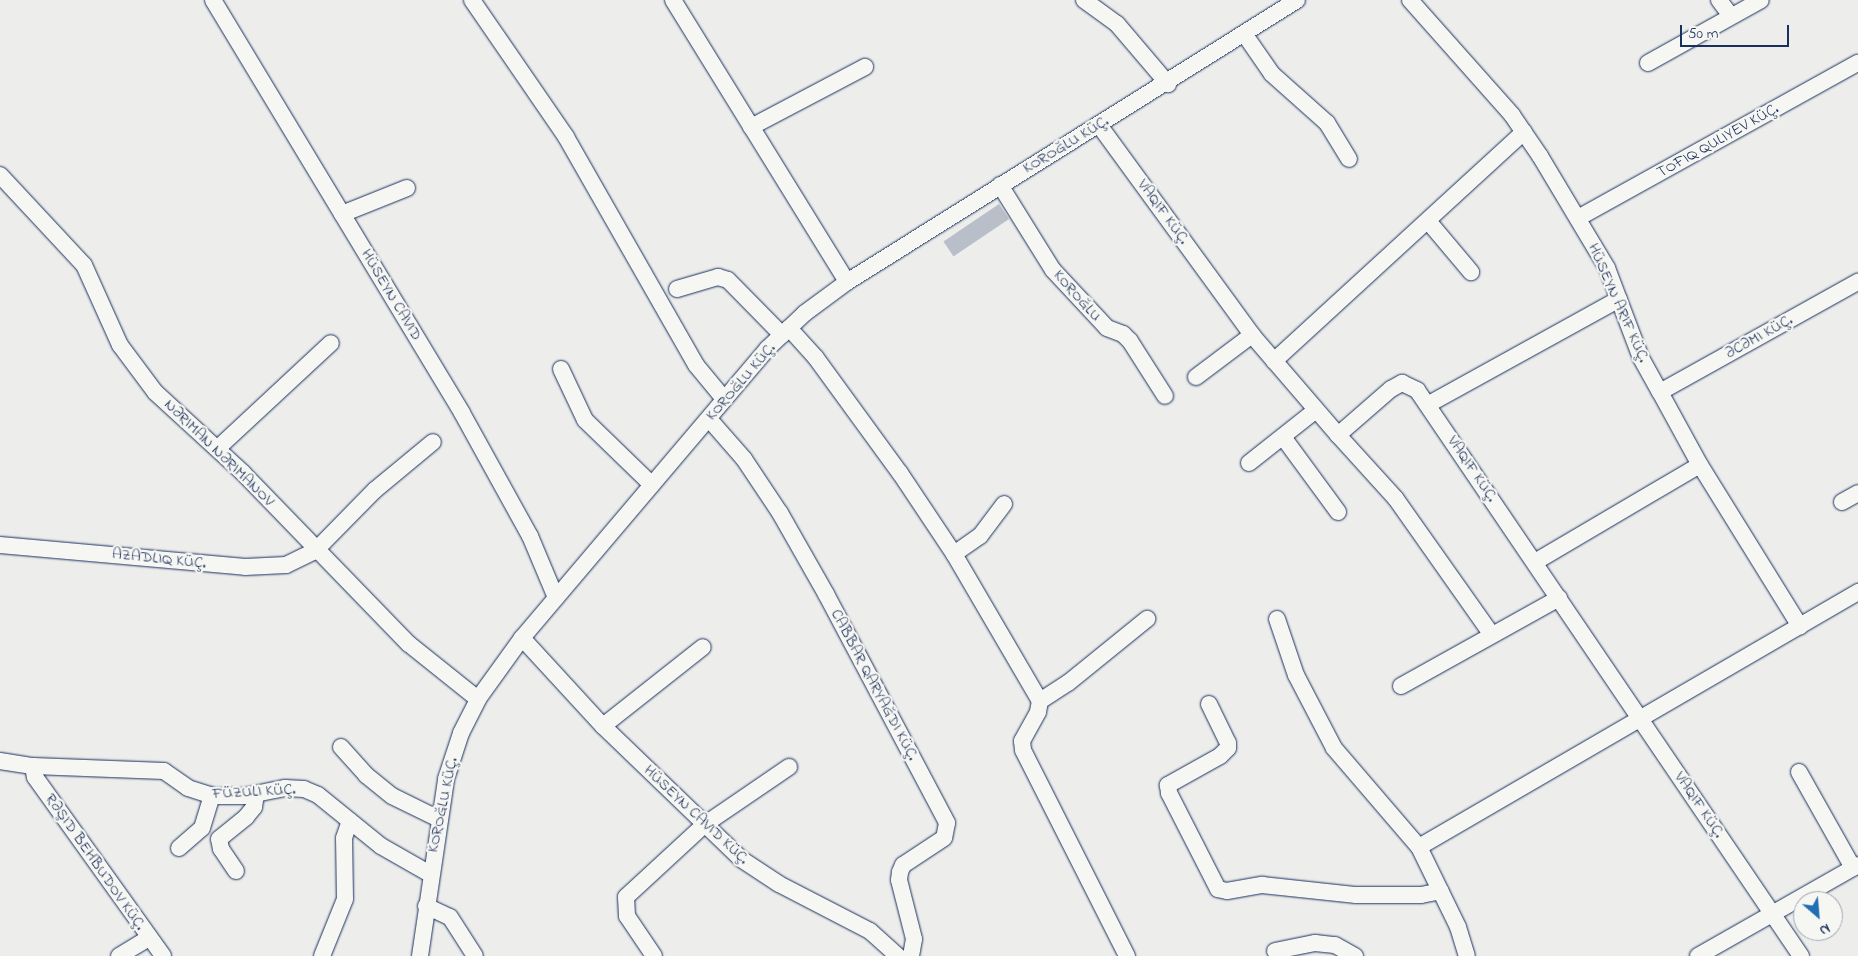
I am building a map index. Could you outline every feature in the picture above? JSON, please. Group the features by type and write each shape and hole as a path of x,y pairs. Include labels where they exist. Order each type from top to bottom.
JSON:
{"street":[{"name":"HÜSEYN CAVID","path":"213,0 462,413 530,536 556,598"},
{"path":"472,0 566,137 696,365 724,399"},
{"path":"673,0 847,282"},
{"path":"1084,0 1117,24 1168,84"},
{"name":"KOROĞLU KÜÇ.","path":"420,956 438,818 446,779 461,733 478,699 522,638 724,399 785,331 847,282 1000,185 1168,84 1297,0"},
{"name":"HÜSEYN ARIF KÜÇ.","path":"1410,0 1524,132 1578,218 1607,268 1641,358 1700,465 1800,626"},
{"path":"1719,0 1731,16"},
{"path":"1648,63 1761,0"},
{"path":"1244,35 1272,74 1327,123 1349,159"},
{"name":"TOFIQ QULIYEV KÜÇ.","path":"1578,218 1858,63"},
{"path":"751,127 865,67"},
{"name":"VAQIF KÜÇ.","path":"1099,125 1252,335 1338,435 1402,383 1410,384 1429,404 1801,956"},
{"path":"1274,361 1524,132"},
{"name":"NƏRIMAN NƏRIMANOV","path":"0,175 84,265 120,345 134,366 182,418 218,448 315,551 409,644 478,699"},
{"name":"KOROĞLU","path":"1000,185 1053,270 1107,328 1123,334 1130,341 1165,396"},
{"path":"342,214 407,188"},
{"path":"1428,221 1471,272"},
{"path":"677,289 718,278 728,280 785,331 848,401 954,554 1040,701 1038,712 1024,734 1023,750 1127,956"},
{"name":"ƏCƏMI KÜÇ.","path":"1660,392 1858,282"},
{"path":"1429,404 1619,299"},
{"path":"1196,377 1252,335"},
{"path":"218,448 331,343"},
{"path":"561,369 573,390 585,420 652,485"},
{"path":"1249,463 1316,410"},
{"path":"709,419 744,460 780,513 826,594 947,823 944,838 903,865 900,872 898,880 914,939 911,956"},
{"path":"1338,435 1396,499 1492,635"},
{"path":"1283,438 1338,512"},
{"path":"0,545 245,567 286,565 315,551 374,490 433,442"},
{"path":"1535,562 1700,465"},
{"path":"1842,502 1858,493"},
{"path":"954,554 980,536 1004,504"},
{"path":"1419,847 1639,717 1858,592"},
{"path":"1401,686 1559,598"},
{"path":"1040,701 1068,683 1147,619"},
{"path":"1277,619 1296,675 1334,748 1419,847 1467,956"},
{"name":"HÜSEYN CAVID KÜÇ.","path":"522,638 602,726 741,859 779,884 870,931 898,956"},
{"path":"602,726 703,647"},
{"path":"1209,704 1228,742 1228,748 1220,756 1168,785 1169,793 1218,889 1226,891 1262,885 1356,895 1422,895 1440,891"},
{"path":"341,746 366,776 392,796 438,818"},
{"name":"FÜZULI KÜÇ.","path":"0,761 32,766 164,771 188,788 212,796 256,794 285,788 304,789 318,795 381,846 430,874"},
{"name":"RƏŞID BEHBUDOV KÜÇ.","path":"32,766 35,777 163,956"},
{"path":"654,956 627,916 626,897 704,824 789,766"},
{"path":"1698,956 1856,866 1799,772"},
{"path":"236,871 221,849 219,839 246,817 254,807 256,794"},
{"path":"179,848 202,828 212,796"},
{"path":"322,956 345,899 344,838 350,821"},
{"path":"426,906 450,917 474,956"},
{"path":"119,956 149,938"},
{"path":"1275,951 1315,943 1335,945 1355,956"}],"building":[{"path":"999,204 1009,219 954,256 943,241"}]}
